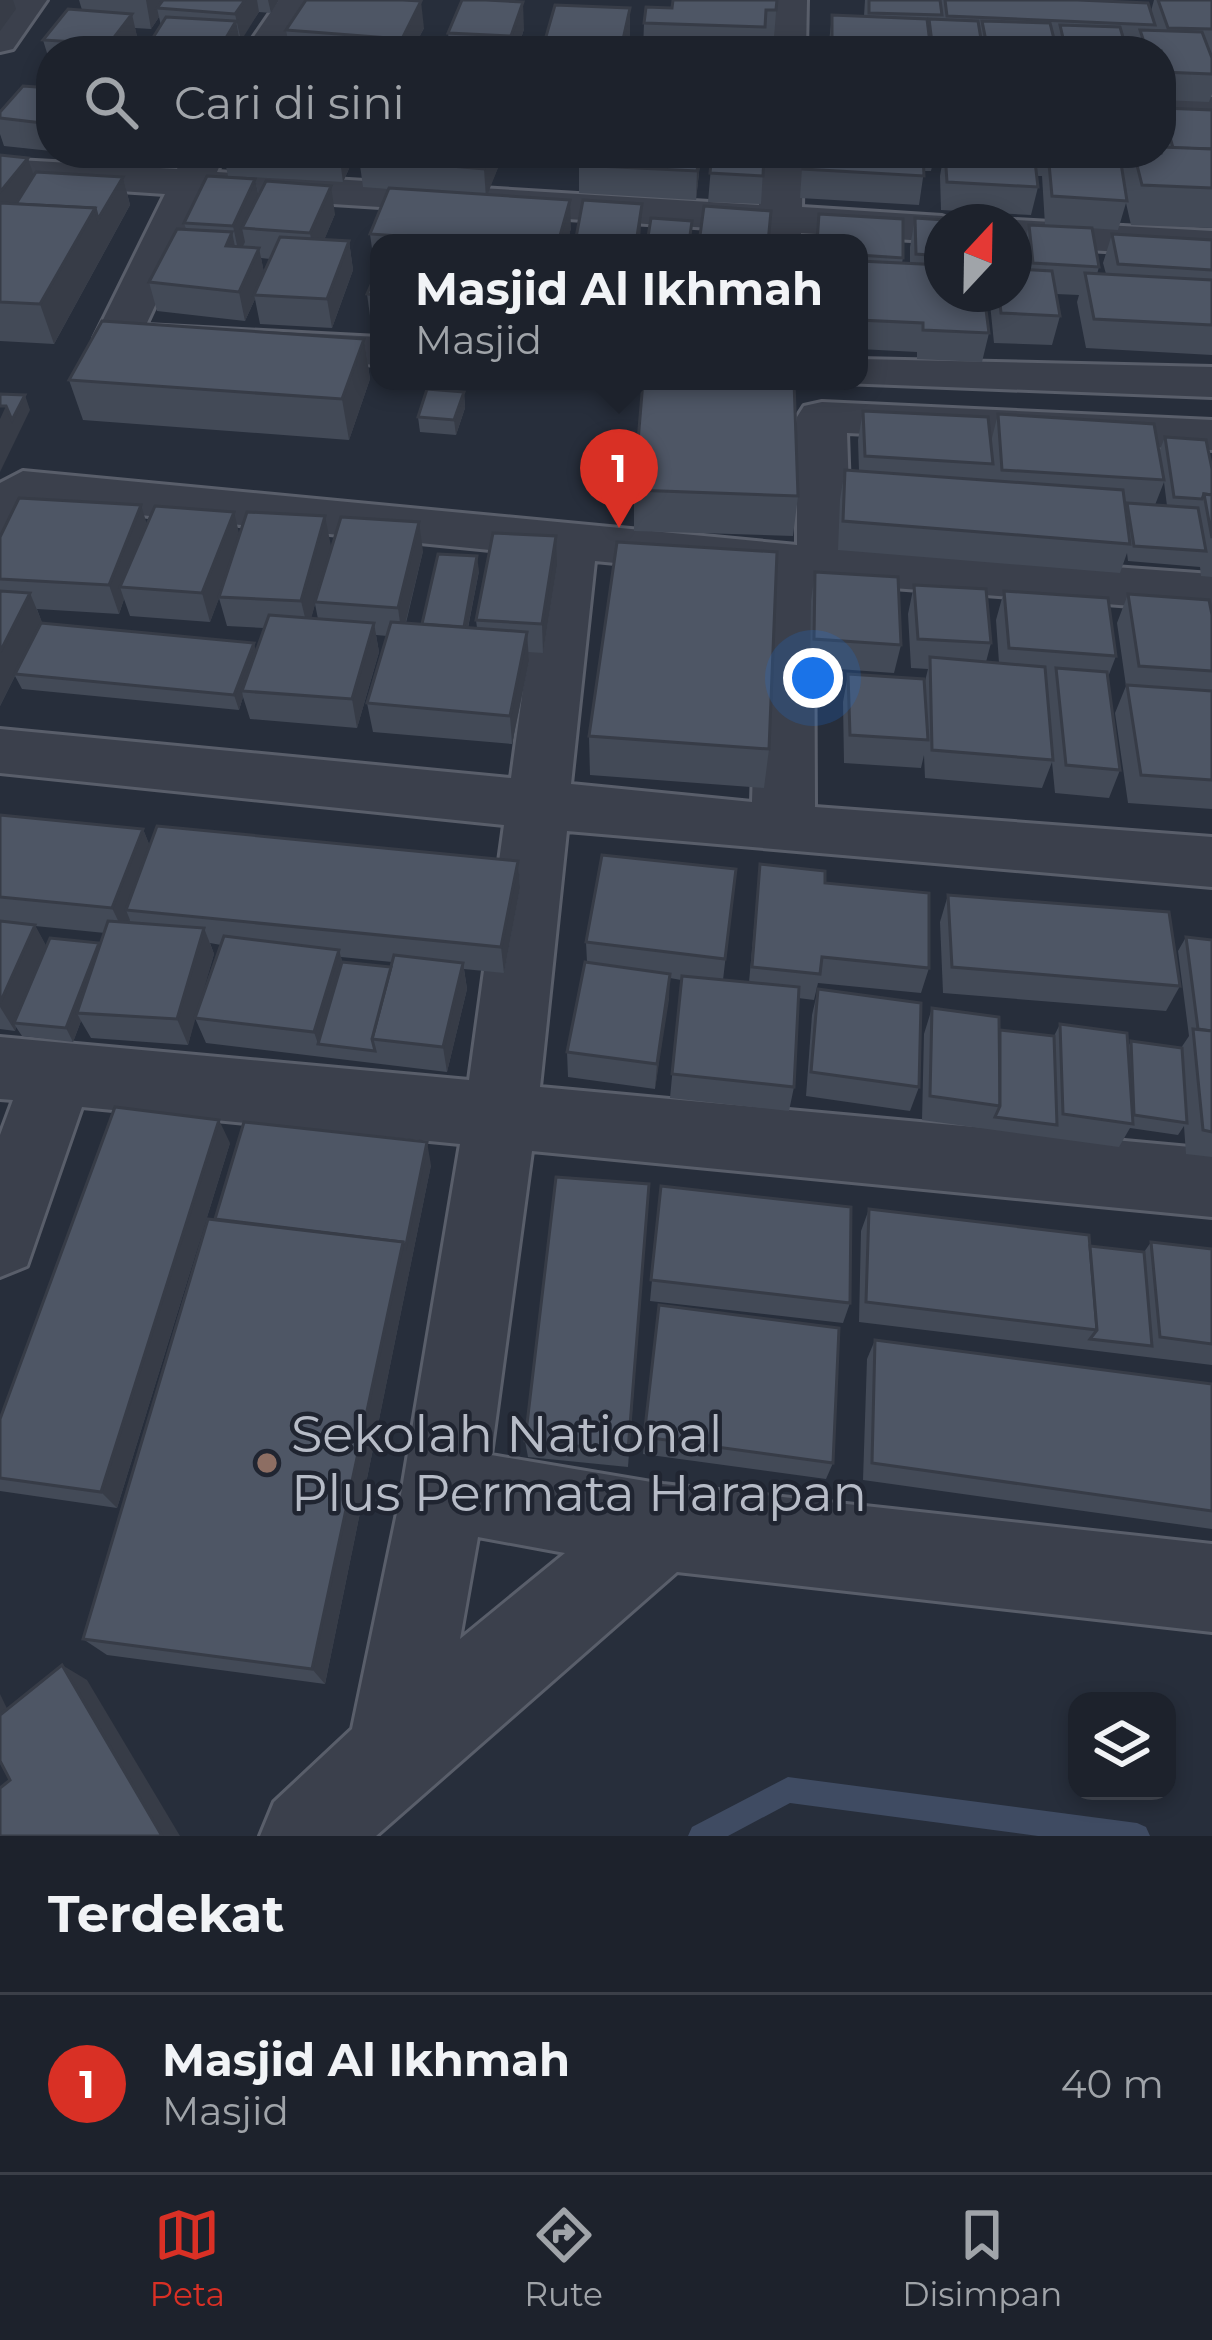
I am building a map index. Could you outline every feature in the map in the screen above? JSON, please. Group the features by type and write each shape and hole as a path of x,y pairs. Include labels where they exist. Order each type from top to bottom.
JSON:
{"street":[{"path":"0,41 29,0"},
{"path":"273,36 297,0"},
{"path":"788,36 789,0"},
{"path":"1176,107 1212,109"},
{"path":"779,231 782,168"},
{"path":"196,169 117,338 370,351"},
{"path":"0,171 196,169 779,231 924,229"},
{"path":"1032,234 1212,244"},
{"path":"868,374 1212,382"},
{"path":"783,830 822,417 1212,435"},
{"path":"0,527 23,487 805,564 1212,592"},
{"path":"393,1754 444,1489 501,1113 570,540"},
{"path":"0,751 783,830 1212,862"},
{"path":"0,1241 29,1071 1212,1184"},
{"path":"444,1489 663,1527 1212,1588"},
{"path":"308,1836 393,1754 663,1527"}],"building":[{"path":"163,0 245,0 235,14 157,8"},
{"path":"306,0 421,1 404,36 286,30"},
{"path":"462,0 523,2 511,36 448,33"},
{"path":"673,0 777,0 776,10 766,10 765,27 644,23 646,7 672,8"},
{"path":"869,0 940,0 942,15 869,13"},
{"path":"945,0 1148,3 1155,25 947,16"},
{"path":"1158,0 1212,0 1212,29 1168,28"},
{"path":"555,5 630,8 624,36 546,36"},
{"path":"68,9 132,14 115,36 46,36"},
{"path":"832,15 927,19 929,36 832,36"},
{"path":"166,17 236,21 227,36 154,36"},
{"path":"929,19 978,21 980,36 931,36"},
{"path":"982,21 1050,23 1053,36 985,36"},
{"path":"1060,25 1120,27 1123,36 1063,36"},
{"path":"1140,30 1202,32 1212,58 1212,74 1176,73 1176,36 1142,36"},
{"path":"23,86 36,87 36,122 0,118"},
{"path":"1176,109 1212,110 1212,149 1176,148"},
{"path":"1176,148 1212,149 1212,188 1142,185 1138,168 1176,168"},
{"path":"0,155 28,158 0,192"},
{"path":"710,168 763,168 763,176 710,173"},
{"path":"924,168 924,176 803,169"},
{"path":"946,168 1036,168 1038,187 947,182"},
{"path":"1049,168 1122,168 1127,201 1052,196"},
{"path":"36,172 123,177 98,219 95,208 16,204"},
{"path":"207,176 255,179 233,226 184,223"},
{"path":"266,181 331,186 310,233 242,228"},
{"path":"389,188 570,200 561,234 370,234"},
{"path":"583,200 642,204 637,234 577,234"},
{"path":"0,203 95,208 40,304 0,302"},
{"path":"704,206 771,211 769,234 700,234"},
{"path":"819,214 903,219 903,258 868,256 868,234 818,234"},
{"path":"651,218 692,221 690,234 648,234"},
{"path":"915,218 924,219 924,255 916,254"},
{"path":"1032,225 1092,228 1099,267 1033,263"},
{"path":"177,229 232,232 226,246 259,248 239,292 149,282"},
{"path":"1112,234 1212,240 1212,270 1118,264"},
{"path":"280,237 349,241 327,299 254,295"},
{"path":"868,261 924,264 924,312 986,312 989,333 923,330 923,323 868,320"},
{"path":"1032,270 1052,271 1060,316 1001,313 1032,312"},
{"path":"1085,273 1212,280 1212,325 1094,319"},
{"path":"102,321 364,339 342,399 69,380"},
{"path":"427,390 464,392 454,420 418,417"},
{"path":"642,390 794,390 798,496 634,490"},
{"path":"0,394 25,395 12,420 6,406 0,406"},
{"path":"863,411 988,417 993,464 865,456"},
{"path":"998,414 1154,424 1164,480 1002,470"},
{"path":"1165,437 1206,440 1212,495 1174,497"},
{"path":"845,470 1123,490 1130,544 843,521"},
{"path":"1204,494 1212,495 1212,538"},
{"path":"19,498 141,505 109,585 0,579 0,537"},
{"path":"1127,503 1198,508 1206,551 1134,546"},
{"path":"155,506 234,512 202,593 120,587"},
{"path":"247,512 325,516 301,601 219,597"},
{"path":"341,517 419,522 398,608 315,602"},
{"path":"493,533 556,536 542,624 476,620"},
{"path":"617,542 777,552 769,749 589,736"},
{"path":"438,554 477,556 464,627 422,624"},
{"path":"815,572 898,577 901,645 814,639"},
{"path":"914,585 986,589 991,643 918,639"},
{"path":"0,591 30,593 0,652"},
{"path":"1004,591 1108,598 1116,656 1009,648"},
{"path":"1128,594 1209,600 1212,671 1139,666"},
{"path":"269,615 374,623 352,699 242,691"},
{"path":"391,622 527,632 510,716 367,703"},
{"path":"41,623 254,643 234,695 15,674"},
{"path":"930,657 1045,667 1053,760 932,750"},
{"path":"1056,668 1107,672 1120,770 1066,765"},
{"path":"848,674 924,679 928,740 850,735"},
{"path":"1127,685 1212,691 1212,780 1141,775"},
{"path":"0,815 143,829 112,908 0,897"},
{"path":"157,826 518,861 501,947 126,910"},
{"path":"602,855 736,869 725,959 586,942"},
{"path":"760,864 825,871 825,883 929,893 929,968 822,957 820,974 752,967"},
{"path":"948,895 1169,912 1180,986 952,967"},
{"path":"0,921 35,925 0,1003"},
{"path":"108,921 204,928 177,1019 77,1013"},
{"path":"224,936 339,950 314,1032 195,1018"},
{"path":"1186,937 1212,940 1212,1031 1198,1029"},
{"path":"50,938 99,943 66,1028 14,1023"},
{"path":"394,955 463,963 443,1047 372,1039"},
{"path":"342,962 391,967 372,1039 375,1051 318,1044"},
{"path":"585,962 670,974 657,1064 567,1052"},
{"path":"682,976 799,987 794,1087 672,1074"},
{"path":"818,989 921,1003 919,1087 811,1072"},
{"path":"932,1008 999,1017 1000,1106 930,1096"},
{"path":"1060,1024 1127,1033 1133,1124 1063,1114"},
{"path":"1193,1029 1212,1031 1212,1132 1203,1130"},
{"path":"1000,1030 1054,1036 1057,1125 995,1117 1000,1106"},
{"path":"1131,1041 1182,1048 1187,1123 1134,1115"},
{"path":"115,1107 219,1120 101,1492 0,1478 0,1419"},
{"path":"244,1122 427,1142 405,1250 403,1242 215,1219"},
{"path":"556,1177 649,1184 628,1451 525,1441"},
{"path":"661,1186 851,1207 850,1303 651,1280"},
{"path":"869,1209 1089,1235 1097,1330 866,1302"},
{"name":"Sekolah National Plus Permata Harapan","path":"208,1219 403,1242 312,1669 83,1639"},
{"path":"1151,1242 1212,1249 1212,1344 1160,1337"},
{"path":"1090,1246 1144,1252 1152,1346 1090,1339 1097,1330"},
{"path":"659,1305 839,1328 833,1463 644,1437"},
{"path":"875,1340 1212,1384 1212,1511 872,1463"},
{"path":"62,1665 162,1836 0,1836 0,1788 10,1780 0,1761 0,1715"}],"waterway":[{"path":"701,1836 788,1790 1137,1836"}],"place":[{"name":"Masjid Al Ikhmah","path":"619,528"},
{"name":"Sekolah National Plus Permata Harapan","path":"267,1463"}]}
